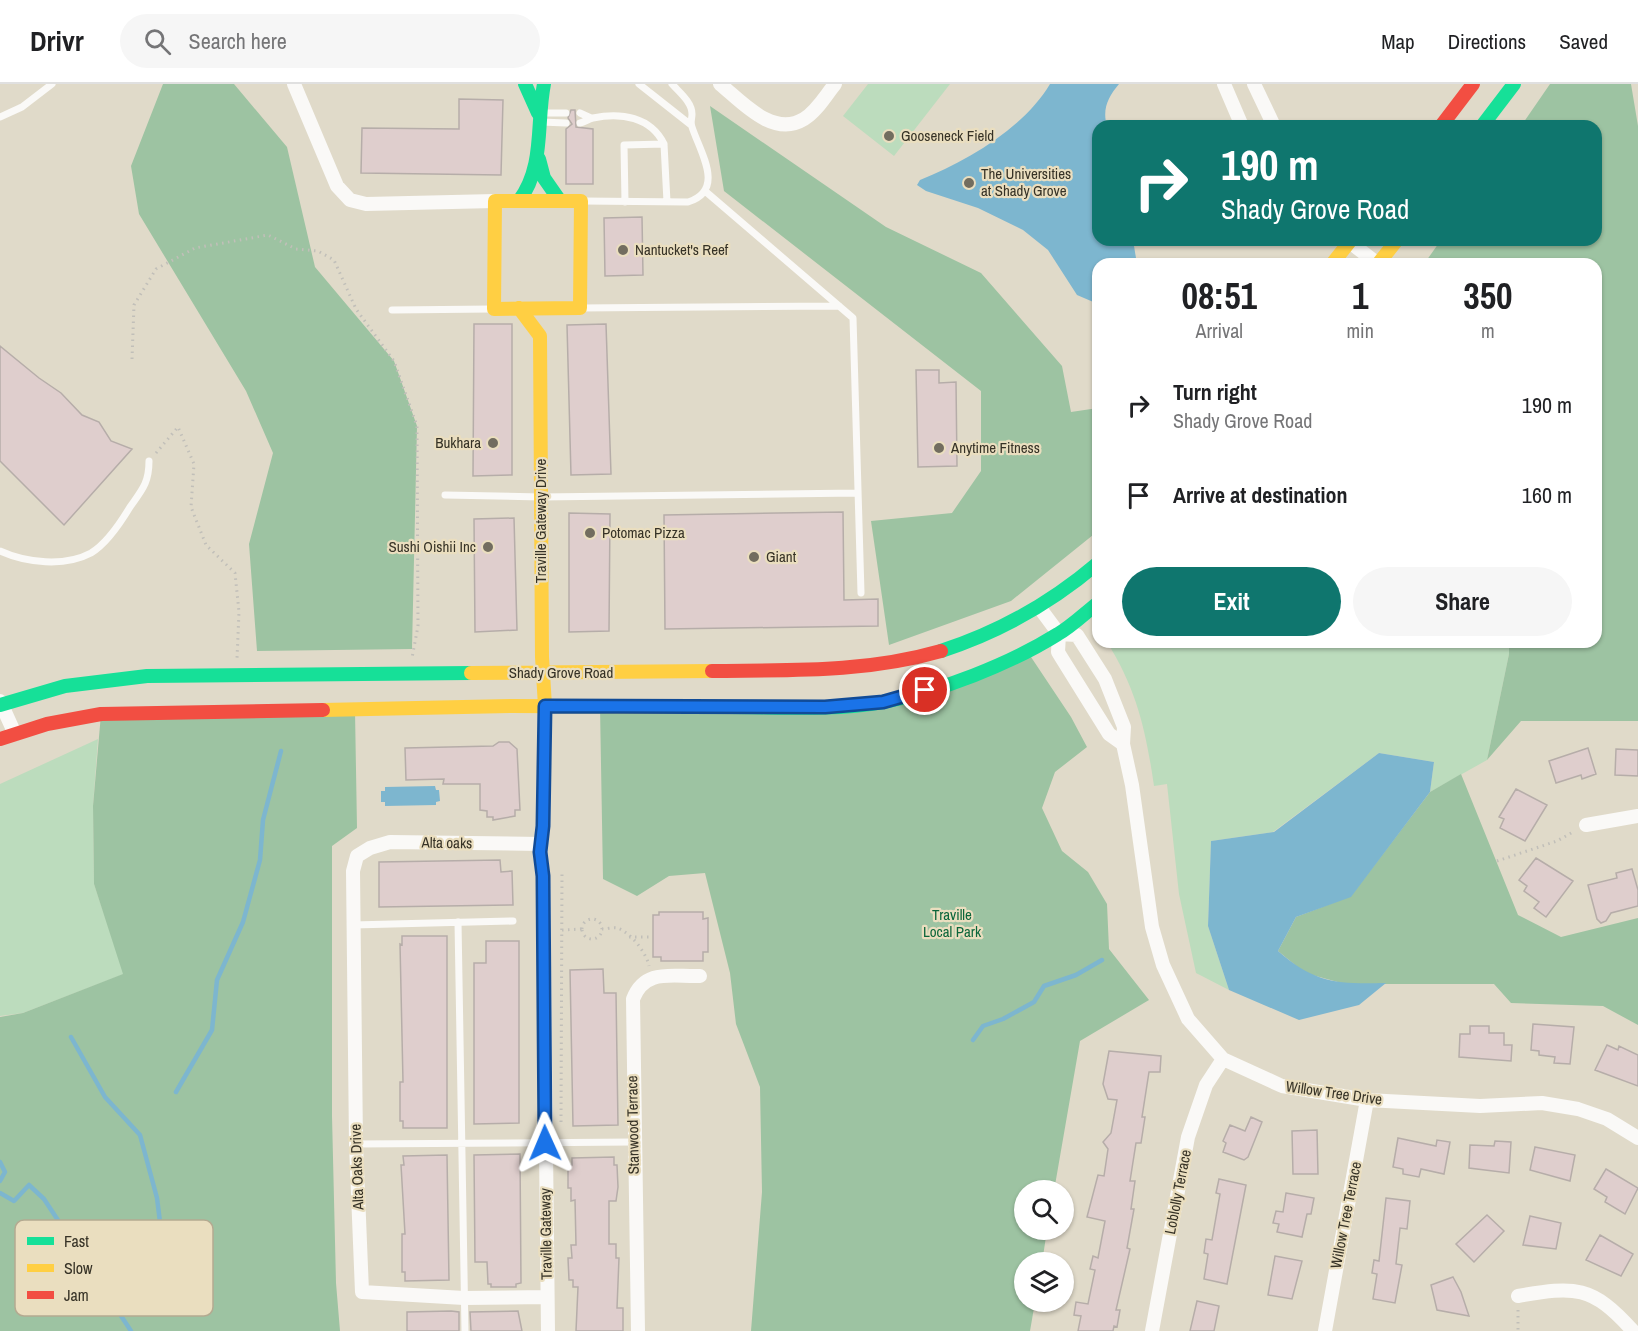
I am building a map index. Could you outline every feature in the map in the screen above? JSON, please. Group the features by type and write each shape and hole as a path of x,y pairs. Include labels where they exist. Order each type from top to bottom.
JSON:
{"main road":[{"path":"525,84 538,118"},
{"path":"519,201 533,181 538,157 538,118 544,84"},
{"path":"1446,120 1473,84"},
{"path":"1487,120 1514,84"},
{"path":"538,157 544,178 560,201"},
{"path":"495,201 519,201 581,201 580,308 494,309 495,201"},
{"path":"519,308 540,336 547,321 561,308"},
{"name":"Traville Gateway Drive","path":"540,336 545,706"},
{"name":"Shady Grove Road","path":"1,703 66,687 147,676 844,670 917,658 1002,628 1039,607 1092,568"},
{"path":"0,740 15,734 101,714 545,706 825,707 883,702 945,684 1005,661 1059,634 1092,608"}],"street":[{"path":"294,84 337,186 350,200 366,204 495,201"},
{"path":"720,84 764,118 786,124 804,119 835,84"},
{"path":"1224,84 1239,120"},
{"path":"1254,84 1271,120"},
{"path":"1355,246 1370,258"},
{"name":"Willow Tree Drive","path":"1039,607 1059,634 1058,652 1109,734 1123,744"},
{"name":"Willow Tree Drive","path":"1059,634 1077,635 1105,679 1124,727 1123,744 1132,785 1152,927 1163,965 1174,994 1188,1019 1223,1059 1282,1086 1367,1100 1480,1106 1542,1103 1578,1109 1607,1119 1638,1138"},
{"path":"1,703 15,734"},
{"name":"Traville Gateway","path":"545,706 541,844 548,1331"},
{"path":"1586,825 1638,816"},
{"name":"Alta oaks","path":"357,856 370,848 390,842 541,844"},
{"name":"Alta Oaks Drive","path":"357,856 353,871 353,925 356,1144 362,1292 464,1298 547,1297"},
{"path":"651,977 700,976"},
{"name":"Stanwood Terrace","path":"638,1331 633,1142 633,999 638,986 651,977"},
{"name":"Loblolly Terrace","path":"1152,1331 1188,1137 1206,1085 1223,1059"},
{"name":"Willow Tree Terrace","path":"1325,1331 1367,1100"},
{"path":"1518,1296 1562,1289 1578,1290 1611,1310 1633,1331"}],"lane":[{"path":"0,117 22,107 52,84"},
{"path":"639,84 691,125"},
{"path":"581,201 688,202 701,196 705,191 708,174 691,125 693,111 672,84"},
{"path":"538,118 566,113"},
{"path":"580,113 591,118"},
{"path":"580,123 591,118 632,116 659,133 664,144 667,202"},
{"path":"538,118 566,123"},
{"path":"625,202 624,145 664,144"},
{"path":"705,191 853,318 861,593"},
{"path":"580,308 838,306"},
{"path":"392,310 494,309"},
{"path":"0,551 10,555 56,562 92,552 120,524 149,478 149,461"},
{"path":"445,495 541,497 857,493"},
{"path":"353,925 513,921"},
{"path":"458,922 465,1331"},
{"path":"356,1144 633,1142"}],"path":[{"path":"132,359 134,305 156,268 195,248 268,235 296,249 318,251 334,260 356,309 394,361 417,426 418,626 412,658"},
{"path":"149,461 178,427 194,464 191,507 206,545 235,573 238,612 237,659"},
{"path":"1497,861 1557,841 1586,825"},
{"path":"561,1130 562,872"},
{"path":"592,919 600,923 602,929 600,935 592,939 584,936 582,929 584,923 592,919"},
{"path":"602,929 617,928 629,937 647,956 651,977"},
{"path":"562,930 582,929"},
{"path":"629,937 650,937"},
{"path":"1518,1296 1518,1331"}],"green space":[{"path":"163,84 234,84 287,147 315,267 394,361 417,426 412,649 257,651 249,544 273,453 246,391 139,214 131,166"},
{"name":"Gooseneck Field","path":"868,84 950,84 894,156 843,116"},
{"path":"1550,84 1631,84 1638,126 1638,721 1521,721 1487,760 1509,648 1602,648 1602,258 1428,258 1437,246 1602,246 1602,120 1525,120"},
{"path":"710,106 886,227 981,273 1062,366 1071,412 1092,409 1092,536 1011,601 889,645 871,521 952,513 981,471 981,391 724,191"},
{"path":"1110,648 1509,648 1487,760 1430,792 1434,762 1379,753 1273,832 1211,841 1208,926 1229,990 1196,973 1179,894 1167,784 1154,786 1139,711"},
{"name":"Traville Local Park","path":"1027,651 1071,717 1087,747 1055,772 1042,808 1062,851 1088,872 1107,904 1109,949 1149,1000 1080,1041 1056,1180 1014,1180 1014,1240 1045,1240 1044,1252 1014,1252 1014,1312 1033,1312 1030,1331 751,1331 762,1192 760,1087 736,1024 730,973 705,873 669,876 637,896 603,879 600,706 883,702"},
{"path":"355,711 357,828 332,846 332,1116 336,1283 340,1331 0,1331 0,1017 23,1013 123,974 94,884 93,806 101,714"},
{"path":"98,739 93,806 94,884 124,974 23,1013 0,1016 0,784"},
{"path":"1461,774 1518,915 1561,937 1638,918 1638,1025 1603,1006 1511,1003 1494,984 1345,984 1305,973 1278,951 1296,917 1351,896 1430,792"}],"water":[{"path":"1050,84 1119,84 1107,104 1106,120 1092,120 1092,246 1134,246 1136,258 1092,258 1092,301 1077,295 1048,250 1023,230 978,208 926,191 917,185 920,180 993,142 1039,100"},
{"path":"1379,753 1434,762 1430,792 1351,897 1296,917 1278,951 1304,970 1328,980 1386,983 1359,1005 1299,1020 1229,990 1208,926 1211,841 1274,832"},
{"path":"435,786 436,790 439,790 440,801 436,802 436,805 385,806 385,802 381,802 381,791 385,791 385,787"}],"building":[{"path":"459,99 503,100 501,175 361,173 362,128 459,129"},
{"path":"571,110 575,110 576,127 593,129 593,184 566,184 566,129 572,124 568,118"},
{"path":"642,217 643,275 605,276 604,218"},
{"path":"474,324 512,324 512,475 473,476"},
{"path":"606,324 611,474 571,475 567,325"},
{"path":"0,346 61,393 82,415 99,422 111,441 132,449 64,525 0,461"},
{"path":"916,370 939,370 939,383 956,382 957,466 918,467"},
{"name":"Giant","path":"843,512 844,600 878,599 878,626 665,629 664,515"},
{"path":"569,513 610,514 609,631 569,632"},
{"path":"514,518 517,630 475,632 474,519"},
{"path":"499,742 509,742 517,749 520,810 515,810 515,816 493,820 493,817 487,817 487,811 480,810 480,784 443,784 444,779 406,780 405,748 493,746"},
{"path":"1588,748 1596,774 1582,779 1581,775 1556,783 1549,761"},
{"path":"1616,749 1638,750 1638,776 1615,775"},
{"path":"1516,789 1547,805 1525,841 1500,828 1504,819 1499,817"},
{"path":"1536,858 1573,881 1546,917 1534,908 1539,902 1524,891 1527,886 1519,880"},
{"path":"500,860 501,872 512,871 513,905 379,907 379,862"},
{"path":"1632,869 1638,890 1638,906 1611,913 1606,921 1601,923 1597,919 1588,885 1617,878 1616,873"},
{"path":"659,912 703,912 703,919 708,918 708,952 703,952 703,961 661,961 661,957 653,957 653,915 659,915"},
{"path":"402,936 447,936 447,1128 403,1128 403,1121 400,1121 400,1082 403,1082 400,944 402,945"},
{"path":"486,941 519,941 519,1123 474,1124 474,963 486,963"},
{"path":"603,969 604,993 616,993 618,1125 573,1126 570,970"},
{"path":"1533,1024 1574,1027 1570,1064 1554,1063 1555,1057 1539,1055 1539,1051 1531,1050"},
{"path":"1470,1026 1489,1026 1489,1033 1504,1033 1504,1045 1512,1045 1511,1061 1459,1057 1460,1034 1470,1034"},
{"path":"1607,1045 1618,1050 1619,1046 1638,1055 1638,1086 1595,1070"},
{"path":"1109,1051 1161,1056 1160,1072 1149,1072 1142,1117 1145,1117 1141,1143 1136,1143 1130,1181 1135,1181 1131,1209 1134,1209 1127,1248 1130,1249 1116,1310 1120,1310 1117,1327 1114,1326 1113,1331 1078,1331 1081,1316 1074,1315 1076,1302 1088,1304 1095,1270 1090,1269 1093,1256 1098,1258 1105,1221 1087,1217 1098,1175 1104,1176 1108,1149 1103,1142 1111,1133 1117,1100 1108,1099 1103,1084"},
{"path":"1251,1117 1262,1122 1248,1157 1244,1160 1223,1152 1226,1143 1223,1141 1230,1125 1245,1131"},
{"path":"1317,1130 1318,1174 1293,1174 1292,1131"},
{"path":"1398,1138 1436,1146 1437,1140 1450,1142 1444,1174 1421,1169 1419,1177 1403,1174 1403,1169 1393,1167"},
{"path":"1495,1141 1511,1142 1509,1173 1469,1168 1470,1145 1494,1146"},
{"path":"1535,1147 1575,1155 1570,1181 1530,1170"},
{"path":"520,1154 521,1283 516,1284 516,1287 491,1287 491,1284 488,1284 487,1262 475,1262 474,1155"},
{"path":"447,1155 449,1280 405,1281 405,1272 402,1272 402,1234 405,1234 401,1165 404,1165 403,1156"},
{"path":"614,1157 614,1165 617,1165 618,1187 616,1201 609,1201 609,1244 616,1244 616,1258 619,1258 617,1308 623,1308 623,1331 576,1331 578,1287 573,1287 573,1280 569,1280 568,1258 572,1258 571,1245 576,1245 575,1200 571,1201 571,1188 568,1188 568,1165 572,1165 572,1158"},
{"path":"1606,1169 1638,1188 1625,1214 1605,1202 1607,1197 1594,1189"},
{"path":"1219,1179 1246,1185 1227,1284 1204,1279 1208,1254 1204,1253 1206,1239 1212,1240 1220,1194 1216,1193"},
{"path":"1286,1193 1314,1198 1311,1214 1307,1214 1302,1237 1277,1232 1279,1224 1273,1223 1276,1211 1283,1212"},
{"path":"1386,1198 1410,1201 1407,1229 1400,1228 1396,1264 1402,1265 1395,1303 1373,1299 1377,1274 1372,1273 1374,1260 1379,1261"},
{"path":"1487,1215 1504,1231 1474,1262 1456,1244"},
{"path":"1530,1216 1561,1223 1556,1249 1523,1245"},
{"path":"1600,1235 1633,1254 1621,1276 1586,1260"},
{"path":"1275,1256 1302,1261 1292,1299 1268,1295"},
{"path":"1453,1277 1469,1316 1437,1310 1431,1285"},
{"path":"1197,1301 1219,1306 1214,1331 1190,1331"},
{"path":"518,1311 522,1331 471,1331 470,1312"},
{"path":"407,1312 459,1312 459,1331 407,1331"}],"waterway":[{"path":"176,1092 212,1030 217,980 243,922 260,860 263,820 281,751"},
{"path":"973,1040 983,1026 1003,1019 1034,1002 1044,986 1076,975 1102,960"},
{"path":"71,1037 105,1097 140,1135 157,1198 160,1220"},
{"path":"0,1162 5,1172 0,1181"},
{"path":"0,1193 14,1201 29,1185 44,1199 58,1220"},
{"path":"121,1316 131,1331"}],"traffic: fast":[{"path":"525,84 538,113"},
{"path":"519,201 533,174 544,84"},
{"path":"1487,120 1514,84"},
{"path":"539,159 544,178 560,201"},
{"path":"941,651 984,635 1024,615 1062,591 1092,568"},
{"path":"731,707 845,707 883,702 927,691 973,676 1018,656 1063,631 1092,608"},
{"path":"0,705 65,686 147,676 471,673"}],"traffic: slow":[{"path":"495,201 581,201 580,308 494,309 495,201"},
{"path":"1337,258 1346,246"},
{"path":"1383,258 1392,246"},
{"path":"519,308 540,336 542,657 545,706"},
{"path":"471,673 712,671"},
{"path":"323,710 510,706 731,707"}],"traffic: jam":[{"path":"1446,120 1473,84"},
{"path":"712,671 856,667 941,651"},
{"path":"0,739 47,724 101,714 323,710"}],"place":[{"name":"Gooseneck Field","path":"889,136"},
{"name":"The Universities at Shady Grove","path":"969,183"},
{"name":"Nantucket's Reef","path":"623,250"},
{"name":"Bukhara","path":"493,443"},
{"name":"Anytime Fitness","path":"939,448"},
{"name":"Potomac Pizza","path":"590,533"},
{"name":"Sushi Oishii Inc","path":"488,547"},
{"name":"Giant","path":"754,557"}],"route":[{"path":"545,1143 543,876 540,852 543,826 545,706 825,707 883,702 925,690"}]}
